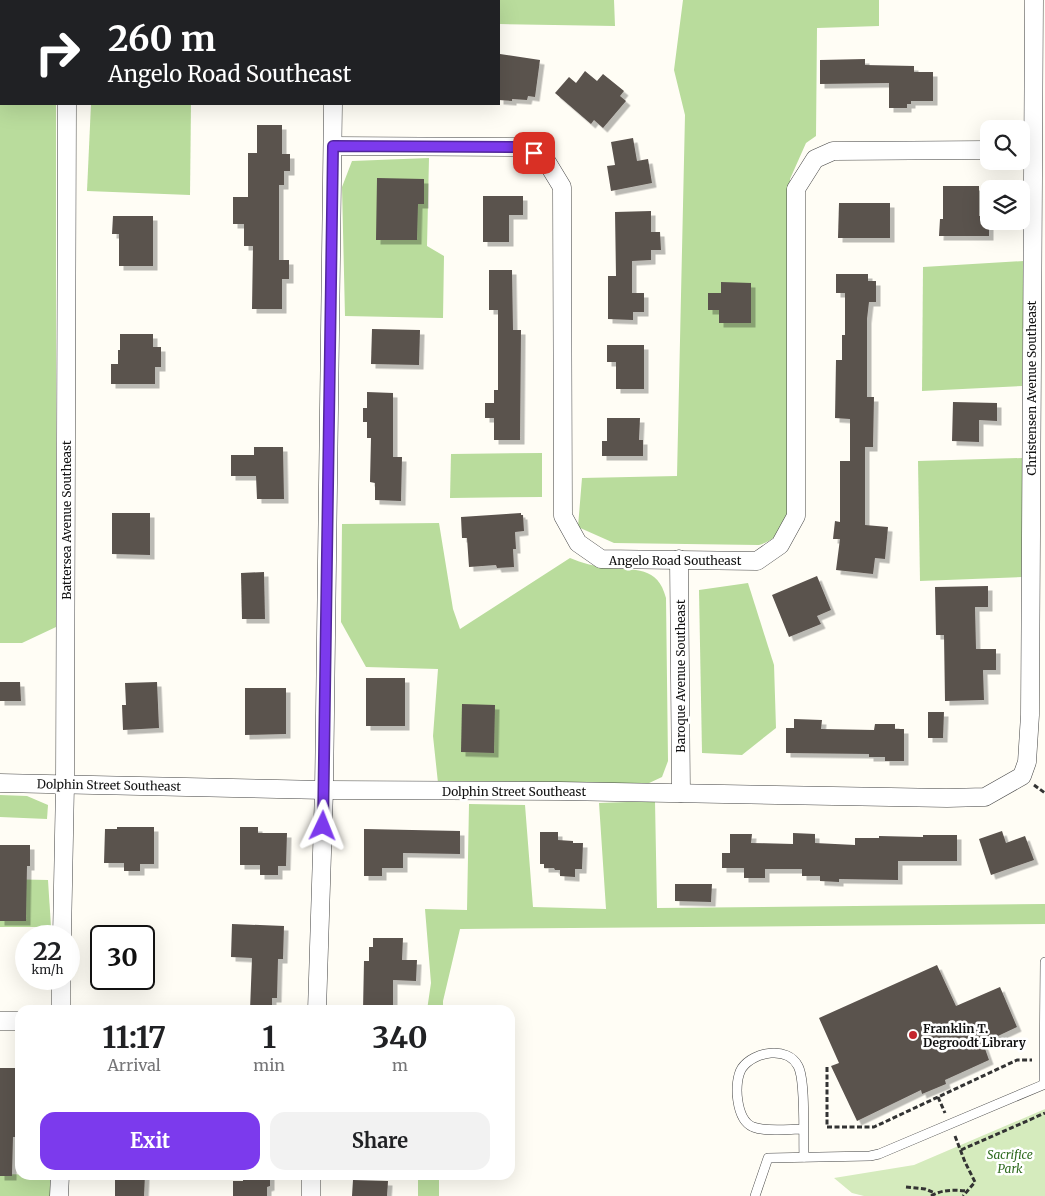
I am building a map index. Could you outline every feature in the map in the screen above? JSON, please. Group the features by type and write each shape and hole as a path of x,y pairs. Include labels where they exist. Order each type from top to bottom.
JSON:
{"street":[{"name":"Christensen Avenue Southeast","path":"1028,120 1034,0"},
{"name":"Battersea Avenue Southeast","path":"62,925 65,785 67,105"},
{"path":"317,1005 324,790 333,105"},
{"name":"Angelo Road Southeast","path":"333,146 522,147 545,159 562,187 563,516 578,544 601,559 757,560 780,545 796,516 796,189 815,160 834,151 980,150"},
{"name":"Christensen Avenue Southeast","path":"1022,776 1027,762 1030,716 1027,170"},
{"name":"Baroque Avenue Southeast","path":"679,559 681,793"},
{"name":"Dolphin Street Southeast","path":"0,783 324,790 681,793 947,798 985,797 1022,776"},
{"path":"61,990 61,1005"},
{"path":"0,1021 15,1022"},
{"path":"59,1196 60,1180"},
{"path":"311,1180 311,1196"}],"lane":[{"path":"755,1196 768,1158 870,1156 879,1154 1045,1084 1045,962"},
{"path":"803,1129 761,1128 752,1126 745,1120 738,1102 738,1079 742,1068 754,1057 767,1053 780,1054 792,1058 798,1067 802,1082 804,1157"}],"path":[{"path":"827,1067 827,1127 874,1127 1017,1060 1044,1060"},
{"path":"938,1098 946,1113"},
{"path":"961,1150 1045,1114"},
{"path":"952,1130 975,1182 963,1196"},
{"path":"906,1188 925,1189 936,1194"},
{"path":"931,1196 951,1190 968,1191"}],"green space":[{"path":"500,0 614,0 615,26 500,24"},
{"path":"683,0 879,0 879,26 817,28 816,136 806,143 790,179 789,504 781,530 772,539 759,545 614,543 578,527 582,478 677,476 685,115 674,70"},
{"path":"0,105 56,105 56,627 22,643 0,643"},
{"path":"91,105 191,105 190,195 87,191"},
{"path":"429,158 427,246 444,256 443,318 345,316 342,187 352,161"},
{"path":"1024,261 1022,386 922,391 923,267"},
{"path":"542,453 542,497 450,498 451,454"},
{"path":"1022,458 1022,577 920,581 918,461"},
{"path":"439,523 453,609 460,629 570,558 607,568 644,572 657,580 666,598 668,761 662,777 647,784 438,783 433,736 438,669 366,667 341,622 342,524"},
{"path":"748,583 774,665 776,728 742,755 702,753 699,590"},
{"path":"0,795 27,796 48,805 47,819 0,817"},
{"path":"655,801 657,908 1045,904 1045,924 460,929 443,1005 428,1005 431,983 425,909 467,910 469,804 525,805 533,907 606,909 599,803"},
{"path":"0,879 48,880 51,925 0,927"},
{"name":"Sacrifice Park","path":"1045,1109 1045,1196 864,1196 852,1193 834,1178 914,1165"},
{"path":"0,1174 15,1174 15,1180 51,1180 50,1196 0,1196"},
{"path":"418,1180 439,1180 439,1196 418,1196"}],"building":[{"path":"500,54 540,60 535,97 528,96 527,100 512,99 512,101 500,100"},
{"path":"865,59 865,65 914,66 914,72 933,72 933,101 911,101 911,104 907,104 907,108 889,108 889,83 820,84 820,60"},
{"path":"585,71 597,81 603,74 624,91 620,96 626,101 603,128 594,120 591,124 555,93 569,77 576,83"},
{"path":"257,125 282,125 282,154 290,154 290,171 284,171 284,185 279,185 279,260 289,260 289,279 282,279 282,309 252,309 253,246 244,246 244,224 233,224 233,197 248,197 248,153 257,153"},
{"path":"633,138 637,161 648,159 652,183 611,191 607,166 615,165 611,142"},
{"path":"377,178 424,179 424,204 418,204 417,240 376,240"},
{"path":"943,186 979,186 980,230 989,230 989,236 939,236 940,219 943,219"},
{"path":"483,196 523,196 523,215 509,215 509,242 483,242"},
{"path":"839,203 890,203 890,238 838,238"},
{"path":"651,211 651,232 660,232 661,250 651,250 651,260 632,261 632,293 644,293 644,312 633,312 633,320 608,319 608,276 616,276 615,212"},
{"path":"113,216 153,216 153,266 119,266 119,234 112,234"},
{"path":"489,270 512,270 513,330 521,330 520,440 494,440 494,418 485,418 485,403 494,403 494,390 498,390 498,310 489,310"},
{"path":"836,274 868,274 868,281 876,281 876,302 869,302 867,319 867,397 874,397 873,447 865,447 865,525 888,527 885,559 875,558 873,574 836,570 840,539 833,539 835,521 840,522 840,461 850,461 850,419 835,418 836,360 842,360 842,335 845,335 845,293 836,293"},
{"path":"721,282 751,283 751,323 719,323 719,310 708,310 708,293 721,293"},
{"path":"372,329 420,330 419,365 371,364"},
{"path":"120,334 153,334 153,347 161,347 161,367 155,367 155,384 111,384 111,364 118,364"},
{"path":"607,345 644,345 644,389 616,389 616,362 607,362"},
{"path":"367,392 393,393 393,457 402,457 401,501 375,500 375,483 370,482 371,438 367,438 367,422 363,422 363,408 367,408"},
{"path":"953,402 997,403 997,421 979,420 979,442 952,441"},
{"path":"607,418 640,418 639,440 643,440 643,456 602,456 602,441 607,441"},
{"path":"254,447 283,447 284,499 257,499 256,476 231,476 231,455 254,455"},
{"path":"112,513 150,513 150,555 112,554"},
{"path":"521,513 523,515 524,531 515,532 516,549 513,549 514,567 497,568 496,565 469,567 467,538 462,538 461,517"},
{"path":"264,572 265,619 242,619 241,573"},
{"path":"817,576 831,610 817,616 821,624 789,637 772,595"},
{"path":"988,586 988,607 975,607 976,649 996,649 996,670 983,670 984,700 945,701 944,635 936,635 935,587"},
{"path":"366,678 405,678 405,726 366,726"},
{"path":"0,682 20,682 21,701 0,701"},
{"path":"157,682 159,728 123,730 122,705 126,705 125,683"},
{"path":"245,688 286,688 286,734 245,735"},
{"path":"462,704 495,705 494,753 461,752"},
{"path":"928,712 944,712 943,738 928,738"},
{"path":"794,719 822,720 821,729 874,730 875,724 895,724 895,729 904,729 904,761 885,761 885,757 869,757 869,754 786,753 786,728 794,728"},
{"path":"117,827 154,827 154,864 140,864 140,871 124,871 124,863 104,863 105,829 117,829"},
{"path":"240,827 258,827 258,833 287,833 286,866 278,866 278,875 260,875 260,865 240,865"},
{"path":"364,829 460,831 460,854 403,853 403,868 382,868 382,876 364,876"},
{"path":"1002,831 1006,843 1025,836 1034,860 991,875 979,839"},
{"path":"540,832 558,832 558,840 583,843 582,869 575,869 575,877 560,876 560,870 544,868 544,864 540,864"},
{"path":"793,833 815,834 815,843 855,845 855,838 957,835 957,861 898,861 898,880 839,879 839,882 820,881 820,876 802,876 802,869 765,869 765,878 744,878 744,868 722,868 722,853 730,853 730,834 752,834 751,843 793,844"},
{"path":"0,845 30,845 30,866 27,866 26,921 0,921"},
{"path":"675,884 712,884 711,902 675,901"},
{"path":"232,924 284,926 283,959 278,959 277,998 272,998 272,1005 250,1005 252,958 231,957"},
{"path":"373,938 403,938 402,960 417,960 416,981 393,980 393,1005 363,1005 364,961 369,961 369,947 373,947"},
{"name":"Franklin T. Degroodt Library","path":"937,965 956,1006 1000,987 1017,1027 983,1043 989,1060 945,1080 946,1084 922,1094 921,1090 857,1121 831,1066 839,1063 819,1018"},
{"path":"0,1068 15,1068 15,1137 13,1137 12,1176 0,1176"},
{"path":"115,1180 145,1180 144,1196 115,1196"},
{"path":"270,1180 270,1186 267,1187 267,1196 233,1196 233,1181"},
{"path":"353,1180 388,1181 387,1196 352,1196"}],"place":[{"name":"Franklin T. Degroodt Library","path":"913,1035"}],"route":[{"path":"323,826 333,146 522,147 534,153"}]}
